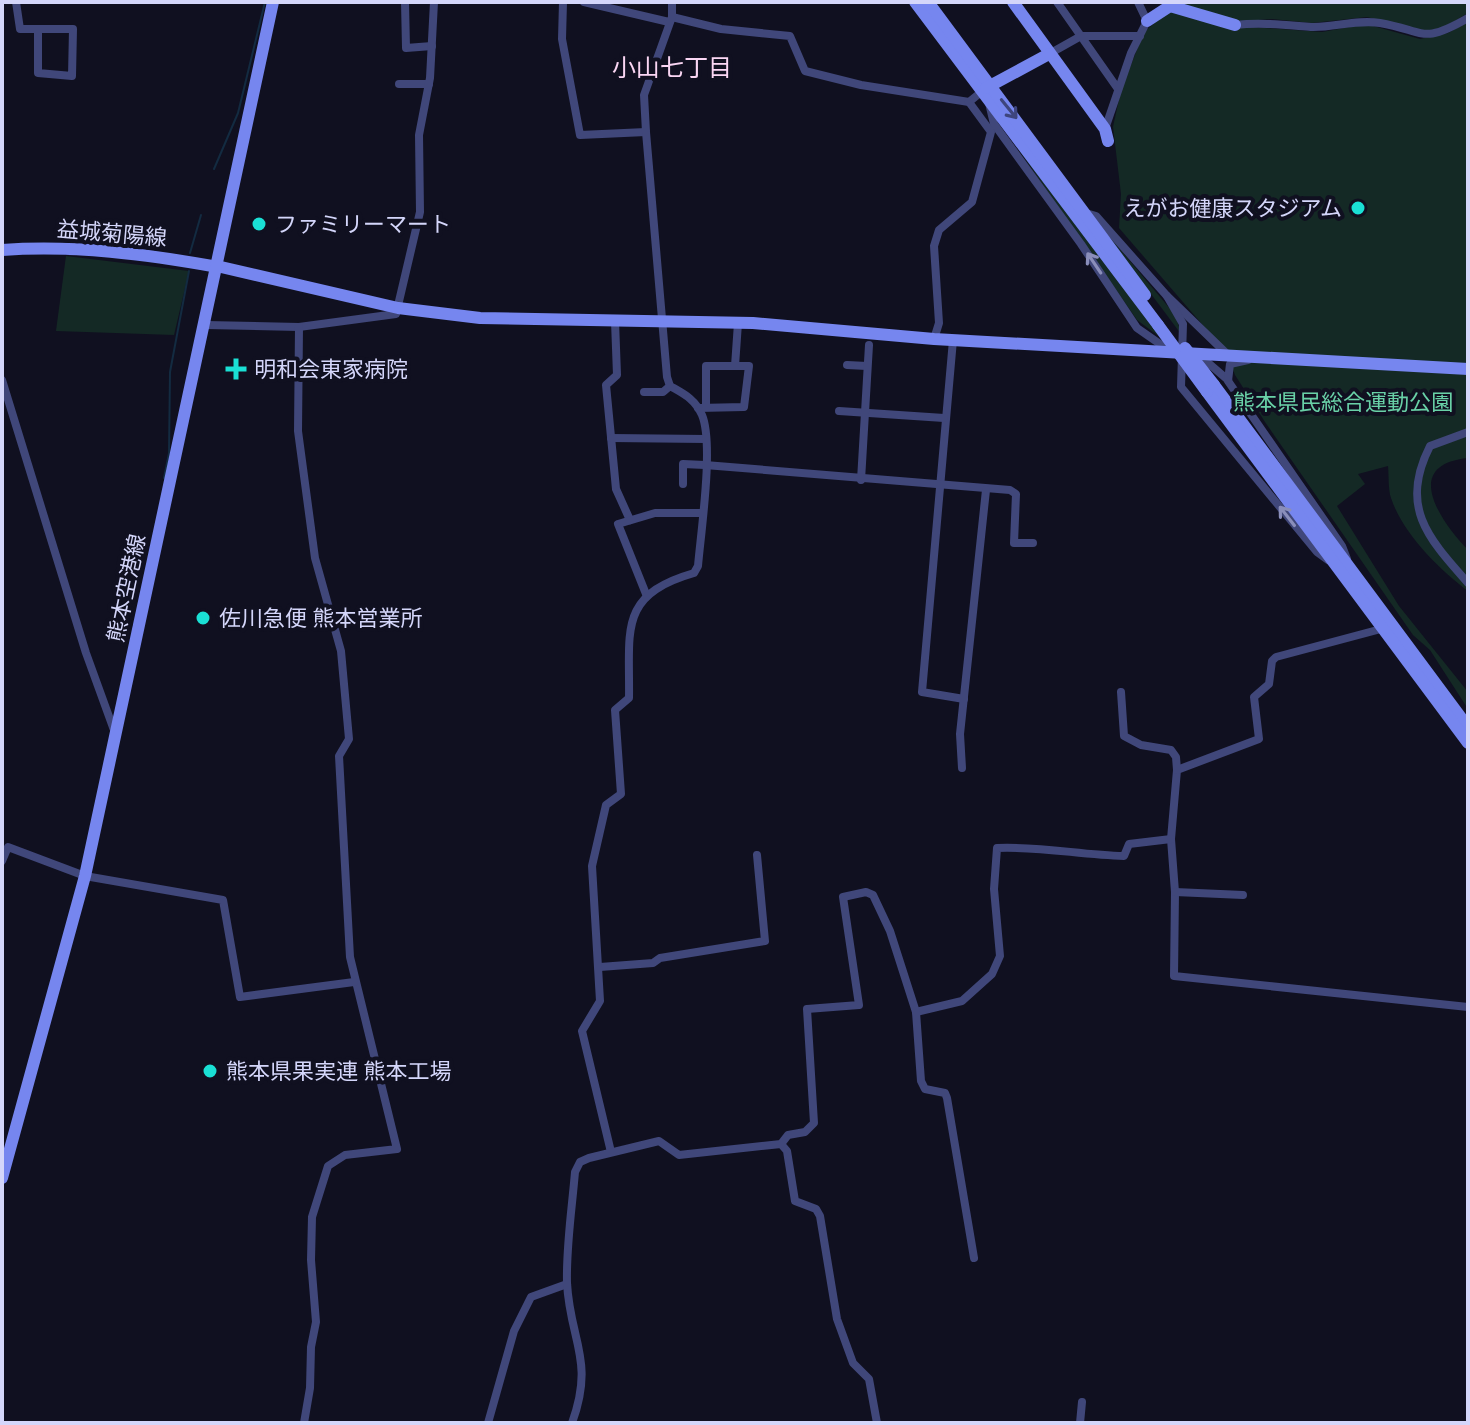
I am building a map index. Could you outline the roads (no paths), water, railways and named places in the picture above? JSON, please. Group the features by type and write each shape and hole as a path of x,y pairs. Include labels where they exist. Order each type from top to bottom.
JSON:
{"street":[{"path":"16,2 20,29 38,29 73,29 72,76 38,73 38,29"},
{"name":"熊本空港線","path":"2,1178 85,876 219,267 273,2"},
{"path":"405,2 406,48 432,46"},
{"path":"206,325 299,327 396,314 420,212 419,135 429,84 434,2"},
{"path":"563,2 562,39 580,135 646,132"},
{"path":"584,2 721,29 790,36 800,67 813,73 861,85 969,102 1081,36 1140,36"},
{"path":"670,386 661,321 644,95 670,20 672,2"},
{"path":"915,2 1468,727"},
{"path":"928,2 986,94 1086,213 1161,323"},
{"path":"1013,2 1107,135"},
{"path":"1057,2 1118,89"},
{"path":"1138,2 1147,21"},
{"path":"1107,135 1118,89 1147,21 1170,6 1235,25 1291,23 1312,27 1380,23 1425,36 1439,33 1468,18"},
{"path":"399,84 429,84"},
{"path":"986,94 994,124 1137,328 1176,352"},
{"path":"934,339 939,323 934,246 939,230 972,202 991,132 969,102"},
{"path":"1086,213 1096,216 1167,296 1227,354"},
{"name":"益城菊陽線","path":"2,250 110,250 219,267 398,308 480,318 738,323 934,339 1468,369"},
{"path":"1167,296 1183,324 1176,352 1181,387 1317,552 1345,568"},
{"path":"615,321 617,375 606,385 616,489 630,520"},
{"path":"735,366 738,323"},
{"path":"299,327 298,431 315,558 341,651 347,710 349,739 339,756 345,910 354,982 397,1149 345,1155 328,1166 312,1217 311,1260 316,1322 304,1423"},
{"path":"953,340 922,692 964,699"},
{"path":"861,480 869,345"},
{"path":"1195,352 1228,381 1342,546 1345,568 1381,629 1468,743"},
{"path":"1228,381 1230,364 1264,357"},
{"path":"847,365 867,366"},
{"path":"611,1152 582,1031 600,1001 592,866 606,805 621,794 615,710 629,698 633,614 646,594 664,582 694,573 705,465 702,408 706,366 749,366 744,407 702,408 670,386"},
{"path":"2,380 5,400 116,737"},
{"path":"644,392 663,392 670,386"},
{"path":"839,411 944,418"},
{"path":"1468,432 1430,446 1420,466 1416,485 1418,511 1429,540 1468,583"},
{"path":"611,438 706,439"},
{"path":"683,484 683,464 1010,490 1016,494 1014,543 1033,543"},
{"path":"962,768 960,734 986,490"},
{"path":"646,594 618,524 655,513 702,513"},
{"path":"1177,770 1259,739 1254,697 1269,684 1272,661 1276,657 1381,629"},
{"path":"1121,692 1124,736 1141,745 1171,750 1176,757 1171,839 1175,892 1174,976 1468,1007"},
{"path":"916,1012 962,1001 992,974 1000,956 994,889 997,848 1039,846 1090,855 1124,856 1129,844 1171,839"},
{"path":"2,861 8,847 85,876 223,900 240,997 354,982"},
{"path":"600,967 653,963 660,958 765,941 757,855"},
{"path":"572,1423 581,1397 582,1352 567,1284 575,1172 580,1162 659,1141 679,1155 781,1144 788,1135 805,1132 814,1123 807,1009 859,1005 843,897 866,892 873,895 890,931 916,1012 921,1081 925,1089 945,1093 947,1098 974,1258"},
{"path":"1175,892 1243,895"},
{"path":"781,1144 787,1151 795,1201 816,1209 820,1216 837,1319 853,1363 869,1379 877,1423"},
{"path":"488,1423 514,1331 531,1297 567,1284"},
{"path":"1080,1423 1082,1402"}],"waterway":[{"path":"214,169 238,113 265,2"},
{"path":"190,253 201,215"},
{"path":"164,478 169,453 170,372 189,271"}],"place":[{"name":"えがお健康スタジアム","path":"1358,208"},
{"name":"ファミリーマート","path":"259,224"},
{"name":"明和会東家病院","path":"236,369"},
{"name":"佐川急便 熊本営業所","path":"203,618"},
{"name":"熊本県果実連 熊本工場","path":"210,1071"}],"district":[{"name":"小山七丁目","path":"672,68"}],"park label":[{"name":"熊本県民総合運動公園","path":"1343,402"}]}
